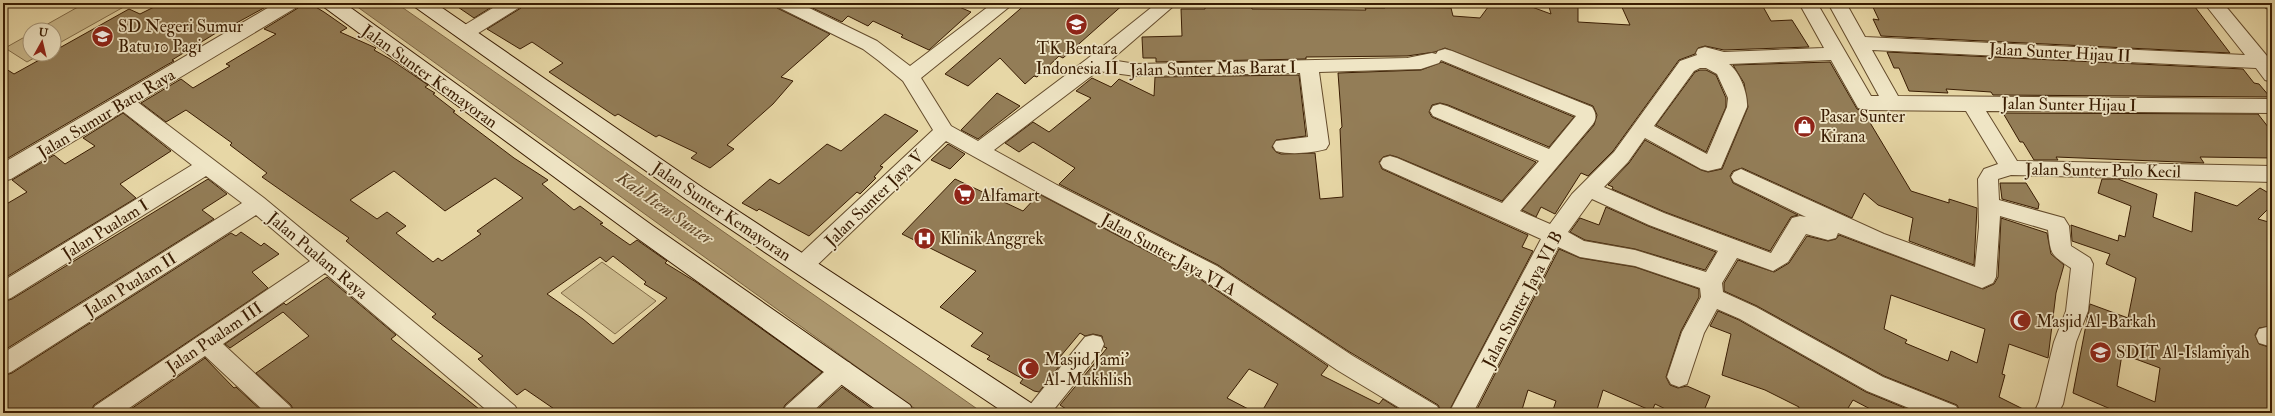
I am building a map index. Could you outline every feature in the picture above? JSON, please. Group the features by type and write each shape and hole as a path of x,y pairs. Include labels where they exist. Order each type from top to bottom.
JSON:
{"main road":[{"name":"Jalan Sumur Batu Raya","path":"3,173 290,3"},
{"name":"Jalan Sunter Kemayoran","path":"331,3 594,195 901,413"},
{"name":"Jalan Sunter Kemayoran","path":"422,3 695,194 1025,413"}],"street":[{"path":"465,33 514,3"},
{"path":"784,3 870,45 910,76 944,131"},
{"path":"976,3 999,8"},
{"name":"Jalan Sunter Mas Barat I","path":"979,151 1094,64 1168,3"},
{"path":"1706,57 1724,58 1836,54 1808,3"},
{"path":"1837,3 1892,103"},
{"path":"2213,3 2264,60"},
{"path":"910,76 999,8"},
{"name":"Jalan Sunter Hijau II","path":"1860,43 2264,60"},
{"name":"Jalan Sunter Hijau I","path":"1836,54 1865,103 2272,106"},
{"name":"Jalan Sunter Mas Barat I","path":"1094,64 1127,70 1309,67 1421,63 1439,57 1585,112 1586,119 1551,158"},
{"path":"1642,129 1665,139 1708,164 1714,163 1738,107 1738,98 1724,70 1706,57"},
{"name":"Jalan Sunter Jaya VI B","path":"1461,413 1554,235 1589,189 1621,157 1687,66 1706,57"},
{"name":"Jalan Sunter Mas Barat I","path":"1284,146 1317,146 1319,144 1309,67"},
{"name":"Jalan Pualam Raya","path":"124,102 257,204 508,413"},
{"name":"Jalan Sunter Pulo Kecil","path":"1971,103 2011,168 2272,174"},
{"path":"1440,111 1551,158 1506,214"},
{"name":"Jalan Sunter Jaya V","path":"803,265 944,131"},
{"name":"Jalan Sunter Jaya VI A","path":"944,131 979,151 1209,272 1345,363 1429,413"},
{"path":"1390,163 1587,251 1635,258 1711,290 1748,313 1875,384 1948,413"},
{"name":"Jalan Pualam I","path":"3,292 207,166"},
{"path":"1741,177 1834,222 1876,240 1982,279 1985,277 1991,206 1988,179 1992,174 2011,168"},
{"path":"1589,189 1615,202 1731,248 1775,262 1789,244 1800,224 1828,232 1834,222"},
{"name":"Jalan Pualam II","path":"3,365 257,204"},
{"path":"1991,206 2056,224 2058,226 2061,250 2082,264 2076,311 2065,342 2051,404 2046,413"},
{"path":"1679,377 1693,332 1731,248"},
{"name":"Jalan Pualam III","path":"103,413 326,262"},
{"path":"206,342 282,413"},
{"path":"1037,413 1093,344"},
{"path":"794,413 842,370"}],"shaded area":[{"path":"85,3 129,4 62,42 62,22 51,22"},
{"path":"22,38 22,59 5,48"},
{"path":"602,262 656,301 615,334 561,293"}],"water":[{"name":"Kali Item Sunter","path":"352,3 396,3 983,413 921,413"}],"building":[{"path":"162,3 273,3 231,26 229,25 172,60 174,61 3,161 3,67 14,74 36,62 62,62 62,47 129,9 140,14"},
{"path":"300,3 309,3 347,28 340,32 376,48 374,50 428,85 425,87 435,93 433,94 455,111 453,112 514,158 548,180 542,184 574,210 580,206 603,223 600,224 630,245 637,240 667,261 665,263 696,282 822,372 785,405 781,413 560,413 525,389 517,395 478,359 483,356 432,317 436,314 346,241 349,238 262,177 267,173 230,145 232,143 186,110 166,122 141,103 181,79 193,88 230,66 226,64 276,34 264,29 298,8","holes":["394,171 445,211 495,178 523,198 477,231 481,234 442,261 438,258 433,262 396,233 406,226 387,212 377,219 350,200","613,256 646,282 644,284 667,298 613,344 583,319 547,294 600,257 606,262"]},
{"path":"452,3 498,3 474,18"},
{"path":"524,3 774,3 777,8 830,34 781,77 793,81 773,104 727,145 734,149 710,168 691,158 697,153 659,135 656,137 618,114 615,116 549,72 563,63 532,42 520,49 487,29 521,8"},
{"path":"802,3 950,3 971,12 929,50 901,37 903,35 873,21 868,26 848,16 842,22"},
{"path":"1027,3 1125,3 1063,58 1059,56 1037,77 1034,76 1025,84 1000,58 968,86 945,74"},
{"path":"1491,3 1521,3 1551,14 1548,3 1578,3 1578,22 1630,25 1620,3 1761,3 1771,21 1792,20 1809,47 1724,50 1705,46 1698,48 1695,54 1679,60 1613,151 1588,176 1581,173 1555,214 1541,207 1536,217 1522,210 1594,125 1597,115 1593,106 1445,48 1435,52 1407,56 1306,57 1306,59 1156,62 1156,58 1143,58 1142,37 1182,36 1181,9 1205,9 1205,6 1251,5 1252,9 1366,10 1365,8 1385,8 1385,5 1401,5 1402,7 1451,8 1453,16 1480,18"},
{"path":"1871,3 2048,3 2195,7 2230,53 1881,36 1873,19 1879,20"},
{"path":"1887,52 2243,69 2254,83 2259,84 2270,97 1993,95 1991,92 1946,89 1948,93 1909,91 1899,68 1894,68"},
{"path":"1442,62 1574,117 1549,147 1448,105 1440,103 1432,105 1429,112 1432,117 1536,162 1502,201 1397,157 1390,155 1383,157 1379,162 1382,169 1528,235 1522,247 1533,251 1448,413 1442,413 1438,405 1348,351 1218,265 1059,184 1075,168 1033,142 1019,152 1005,143 1033,122 1049,132 1091,98 1076,91 1092,78 1111,87 1119,79 1154,96 1155,77 1299,75 1306,136 1276,140 1272,147 1276,152 1281,154 1315,153 1320,199 1343,197 1340,129 1342,127 1338,73 1421,70"},
{"path":"1830,62 1857,109 1863,111 1911,191 1949,203 1949,199 1977,208 1974,265 1909,241 1913,218 1878,205 1864,193 1852,218 1742,168 1733,171 1730,176 1733,183 1798,215 1791,217 1770,251 1665,212 1612,189 1613,187 1608,185 1629,163 1645,140 1701,170 1708,172 1722,169 1748,107 1744,83 1733,65"},
{"path":"1706,70 1716,75 1726,98 1726,107 1706,152 1656,125 1695,72"},
{"path":"997,93 1020,106 978,139 961,130"},
{"path":"123,113 171,151 120,184 136,198 3,279 3,206 27,192 12,180 54,155 65,164 95,146 83,138"},
{"path":"2003,113 2258,114 2272,132 2272,158 2200,157 2204,163 2056,157 2058,160 2034,160 2023,142 2020,142"},
{"path":"885,114 918,131 880,166 883,167 874,177 876,178 860,194 857,192 809,236 759,209 757,211 742,203 770,179 779,184 827,144 841,151"},
{"path":"948,144 965,154 950,169 931,160"},
{"path":"208,179 227,194 202,210 214,219 3,351 3,302 12,299"},
{"path":"955,179 1023,211 1039,194 1200,279 1328,366 1321,375 1379,404 1383,399 1405,413 1261,413 1278,384 1249,369 1227,398 1256,413 1072,413 1060,405 1107,348 1104,347 1102,336 1093,334 1085,336 1080,333 1060,357 1064,360 1039,392 1034,391 1020,383 1023,379 987,359 990,356 971,346 983,333 940,307 976,271 902,234"},
{"path":"2102,179 2118,179 2157,194 2153,217 2192,232 2195,192 2237,206 2260,188 2272,195 2272,205 2258,219 2272,223 2272,326 2259,328 2255,335 2259,344 2272,348 2272,413 2120,413 2073,393 2090,304 2128,318 2136,278 2106,264 2110,254 2072,241 2071,225 2118,241 2119,235 2125,237 2131,206 2098,193","holes":["2122,354 2160,368 2155,402 2117,386"]},
{"path":"2000,183 2026,183 2039,204 2038,209 2002,199"},
{"path":"1606,207 1648,226 1716,252 1705,270 1635,249 1585,240 1570,232 1580,218 1599,225"},
{"path":"2001,218 2047,233 2051,254 2064,265 2056,293 2048,358 2009,344 2002,374 2005,375 1999,397 2031,413 1961,413 1957,405 1884,376 1757,306 1724,291 1724,283 1738,260 1774,272 1789,263 1807,236 1828,241 1836,239 1839,235 1983,289 1994,284 1998,277","holes":["1891,295 1985,329 1977,363 1951,351 1948,361 1905,343 1907,340 1884,329"]},
{"path":"241,232 261,246 264,243 279,254 252,272 268,288 94,405 90,413 3,413 3,376 12,373 231,233 236,236"},
{"path":"1559,249 1580,258 1635,267 1699,289 1699,297 1681,331 1666,377 1670,385 1678,388 1687,386 1710,396 1703,413 1674,413 1655,404 1652,411 1603,390 1596,413 1552,413 1556,401 1528,390 1521,413 1475,413"},
{"path":"327,277 396,335 391,339 484,413 295,413 291,405 256,373 309,336 283,312 230,348 225,344 284,303 286,305"},
{"path":"1718,311 1739,320 1866,392 1917,413 1878,413 1853,400 1845,413 1798,413 1799,407 1765,390 1722,375 1731,334 1710,326"},
{"path":"205,358 234,388 236,387 264,413 125,413"},
{"path":"842,387 878,413 813,413"}],"place":[{"name":"TK Bentara Indonesia II","path":"1077,24"},
{"name":"SD Negeri Sumur Batu 10 Pagi","path":"102,36"},
{"name":"Pasar Sunter Kirana","path":"1804,126"},
{"name":"Alfamart","path":"964,195"},
{"name":"Klinik Anggrek","path":"924,238"},
{"name":"Masjid Al-Barkah","path":"2020,321"},
{"name":"SDIT Al-Islamiyah","path":"2101,352"},
{"name":"Masjid Jami' Al-Mukhlish","path":"1029,369"}]}
